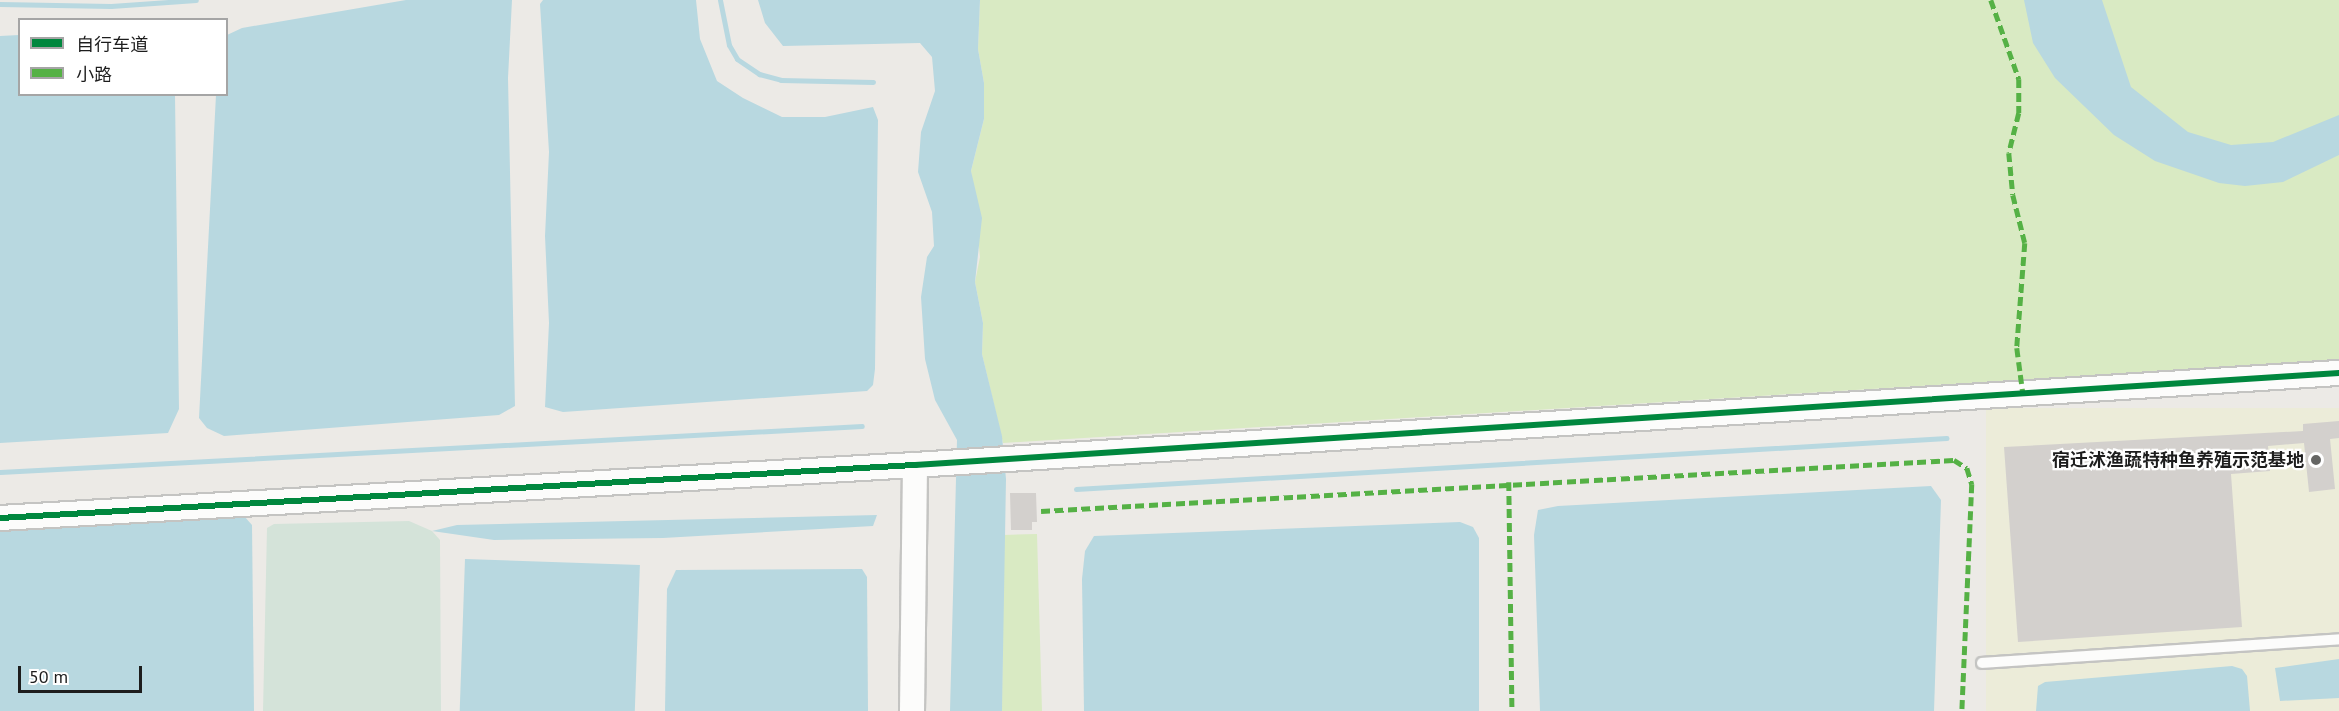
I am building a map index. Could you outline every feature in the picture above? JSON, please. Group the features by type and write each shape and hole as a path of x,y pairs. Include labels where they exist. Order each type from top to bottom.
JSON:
{"street":[{"path":"0,518 915,465 2339,373"},
{"path":"912,711 915,465"}],"lane":[{"path":"1982,663 2339,639"}],"green space":[{"path":"980,0 2339,0 2339,360 1003,443 982,354 983,323 975,282 980,257 971,171 984,119 984,83 978,49"},
{"path":"1986,408 2339,408 2339,711 1986,711"},
{"path":"1037,534 1042,711 1002,711 1003,535"}],"shaded area":[{"path":"409,521 432,531 440,540 441,711 263,711 267,528 274,524"}],"water":[{"path":"406,0 512,0 508,78 515,406 499,415 224,436 207,428 199,418 216,96 228,96 228,35 242,28"},
{"path":"543,0 696,0 700,39 717,81 743,98 782,117 825,117 873,107 878,120 875,369 873,385 867,391 563,412 545,407 549,323 545,236 549,152 540,4"},
{"path":"758,0 980,0 978,49 984,83 984,119 971,171 982,218 975,282 983,323 982,354 1002,436 1006,479 1002,711 950,711 957,440 935,400 925,359 921,297 927,257 934,246 932,212 918,172 921,132 935,91 932,57 920,43 783,46 765,23"},
{"path":"2024,0 2102,0 2131,87 2188,132 2231,145 2273,142 2339,115 2339,155 2283,182 2245,186 2219,183 2155,161 2114,135 2055,78 2033,43"},
{"path":"18,35 18,96 175,96 179,409 168,433 0,443 0,36"},
{"path":"1931,486 1941,500 1934,711 1540,711 1534,535 1538,510 1558,506"},
{"path":"877,515 873,526 663,538 494,540 432,531 457,525"},
{"path":"244,516 252,525 254,711 0,711 0,532 20,526"},
{"path":"1460,522 1473,527 1479,538 1479,711 1084,711 1082,579 1085,551 1094,536"},
{"path":"465,559 640,565 635,711 460,711"},
{"path":"862,569 867,577 868,711 665,711 667,589 676,570"},
{"path":"2339,659 2339,698 2280,701 2275,668"},
{"path":"2232,666 2242,669 2247,676 2250,711 2036,711 2038,686 2045,682"}],"building":[{"path":"2339,421 2339,438 2330,439 2335,489 2309,492 2304,443 2268,446 2270,471 2231,474 2242,627 2018,642 2004,447 2303,431 2303,424"},
{"path":"1010,493 1036,493 1037,522 1032,522 1032,530 1011,530"}],"waterway":[{"path":"0,4 111,6 196,0"},
{"path":"720,0 729,45 737,59 759,74 781,80 873,82"},
{"path":"0,472 862,426"},
{"path":"1076,489 1947,438"}],"marked path":[{"path":"1991,0 2019,79 2019,113 2009,153 2013,195 2025,243 2017,348 2023,393"},
{"path":"1041,511 1954,460 1967,468 1972,484 1962,711"},
{"path":"1509,482 1512,711"}],"cycle path":[{"path":"0,518 915,465 2339,373"}],"place":[{"name":"宿迁沭渔蔬特种鱼养殖示范基地","path":"2316,460"}]}
